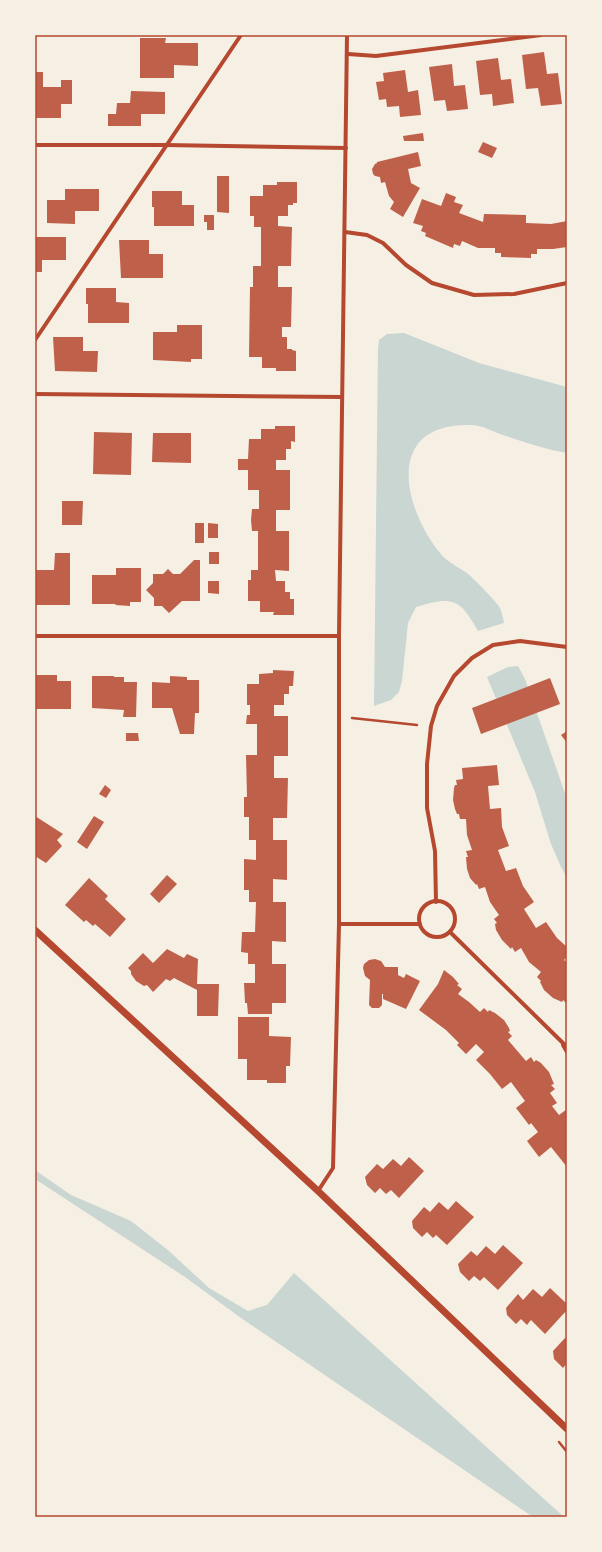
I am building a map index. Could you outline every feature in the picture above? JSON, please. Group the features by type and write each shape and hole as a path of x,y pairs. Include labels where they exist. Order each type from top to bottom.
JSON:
{"street":[{"path":"35,340 165,145 241,35"},
{"path":"318,1191 333,1168 339,924 339,636 348,35"},
{"path":"348,54 376,56 541,35"},
{"path":"35,146 165,145 346,148"},
{"path":"345,232 367,234 383,243 406,265 432,283 474,295 514,294 567,283"},
{"path":"35,394 342,397"},
{"path":"35,636 339,636"},
{"path":"436,902 435,852 427,808 431,726 437,706 454,676 472,658 493,645 520,641 567,647"},
{"path":"436,902 449,906 455,919 454,926 450,932 442,937 432,937 425,932 420,924 422,909 428,904 436,902"},
{"path":"339,924 420,924"},
{"path":"35,930 318,1191 567,1430"},
{"path":"450,932 565,1046 567,1052"}],"path":[{"path":"340,717 431,726"}],"shaded area":[{"path":"404,333 479,363 567,387 567,453 535,445 476,425 444,428 425,437 413,452 409,470 410,491 417,513 427,534 443,556 467,573 494,601 500,608 504,623 478,631 466,612 454,602 438,601 416,607 408,623 402,681 399,692 391,700 374,706 378,350 379,340 387,334"},
{"path":"518,666 525,679 567,799 567,878 551,844 535,792 487,677 508,667"},
{"path":"35,1170 71,1195 131,1221 169,1251 209,1288 248,1311 267,1305 294,1273 564,1517 533,1517 241,1318 185,1277 35,1179"}],"building":[{"path":"140,38 166,38 165,43 198,43 198,66 174,65 174,78 140,78"},
{"path":"544,52 547,74 558,73 562,104 541,106 538,88 526,89 522,55"},
{"path":"498,58 501,80 511,79 514,103 493,106 492,94 480,95 476,61"},
{"path":"452,64 454,86 465,85 468,109 447,111 445,100 434,101 429,67"},
{"path":"405,70 408,92 418,90 421,115 400,117 399,106 387,107 386,99 379,100 376,82 384,81 383,73"},
{"path":"35,72 43,72 43,87 61,87 61,80 72,80 72,104 61,104 61,118 35,118"},
{"path":"131,91 165,92 165,114 141,114 141,126 108,126 108,114 116,114 117,103 130,103"},
{"path":"423,133 424,141 404,141 403,136"},
{"path":"483,142 497,148 492,158 478,152"},
{"path":"418,152 421,166 408,169 411,183 420,188 403,217 390,209 394,202 389,196 385,182 381,183 380,177 373,174 372,169 377,162"},
{"path":"217,176 229,176 229,213 217,212"},
{"path":"277,182 297,182 297,203 288,205 288,216 278,216 278,226 292,227 291,266 278,266 278,287 292,287 291,327 282,327 282,337 287,337 287,349 296,351 296,371 276,371 276,368 262,368 262,357 249,357 250,287 253,287 253,266 261,266 261,227 254,227 254,216 250,216 250,196 263,196 263,185 277,185"},
{"path":"65,189 99,189 99,211 75,211 75,224 47,223 47,200 65,200"},
{"path":"152,191 182,191 182,205 194,205 194,226 154,226"},
{"path":"446,193 456,197 454,202 463,205 459,213 483,222 484,214 526,215 526,223 551,224 567,221 567,247 537,249 537,254 531,254 531,258 501,257 501,253 495,253 495,248 478,248 462,241 460,246 454,244 453,248 425,236 426,233 421,231 423,226 413,223 422,199 441,206"},
{"path":"204,215 214,215 214,230 207,230 207,222 204,222"},
{"path":"35,237 66,237 66,260 42,260 42,272 35,272"},
{"path":"119,240 149,240 149,254 163,254 163,278 121,278"},
{"path":"86,288 116,288 116,302 129,303 129,323 88,323"},
{"path":"177,325 202,325 202,359 191,359 191,362 153,360 153,332 177,332"},
{"path":"53,337 83,337 83,351 98,351 97,372 55,371"},
{"path":"275,426 295,426 295,442 291,441 291,449 286,449 286,460 276,460 276,470 290,470 290,510 276,510 276,531 289,531 289,571 275,570 276,581 285,581 285,592 290,592 290,599 294,599 294,615 273,615 274,612 260,612 260,601 248,601 248,580 251,580 251,570 258,570 258,531 252,531 251,520 252,509 259,509 259,490 248,490 248,470 238,470 238,459 248,459 249,439 261,439 261,429 275,429"},
{"path":"94,432 132,433 131,475 93,474"},
{"path":"153,433 191,433 191,463 152,462"},
{"path":"62,501 83,501 82,525 62,525"},
{"path":"195,523 204,523 204,543 195,543"},
{"path":"208,523 218,524 218,538 208,538"},
{"path":"209,552 219,552 219,564 209,564"},
{"path":"55,553 70,553 70,605 35,605 35,570 54,570"},
{"path":"194,560 200,560 200,601 182,601 169,613 162,606 154,606 154,598 146,590 153,583 153,574 163,574 168,569 173,574 180,574"},
{"path":"116,568 141,568 141,602 130,602 130,606 115,605 116,604 92,604 92,575 116,575"},
{"path":"208,581 219,581 219,594 208,593"},
{"path":"273,670 294,671 293,686 289,686 289,694 284,694 284,705 274,705 274,716 288,716 288,756 274,756 274,778 288,778 287,818 273,818 273,840 287,840 287,880 273,879 273,902 286,902 286,942 272,941 272,964 286,964 286,1003 272,1003 272,1014 248,1014 247,1003 245,1003 244,983 255,983 255,964 248,964 248,953 241,952 242,932 255,932 256,902 249,902 249,890 244,890 244,859 256,860 256,840 249,840 249,817 244,817 244,797 247,797 246,755 257,755 257,724 246,724 247,715 250,715 250,705 247,705 247,684 259,684 259,674 273,673"},
{"path":"35,675 57,675 57,681 71,681 71,709 35,709"},
{"path":"92,676 124,677 124,682 137,682 136,717 123,717 124,710 92,708"},
{"path":"170,676 187,677 187,680 199,680 199,713 195,713 194,734 180,734 172,708 152,708 152,682 170,683"},
{"path":"550,678 560,704 481,734 472,708"},
{"path":"567,731 567,743 561,735"},
{"path":"126,733 138,733 139,741 126,741"},
{"path":"497,765 499,785 488,786 490,809 501,808 502,827 509,846 498,850 506,871 516,868 523,886 534,902 524,909 536,928 546,922 557,938 567,947 567,956 564,960 567,963 567,1004 563,1000 562,1002 553,998 544,990 540,982 541,981 537,977 541,972 529,962 521,948 515,952 512,947 511,949 502,940 496,930 495,924 497,923 494,919 499,915 490,902 485,887 479,889 477,884 476,885 470,878 467,869 466,857 468,857 466,851 472,850 467,835 466,819 460,819 459,814 457,814 455,809 453,800 454,788 455,785 457,785 456,780 463,779 462,768"},
{"path":"105,785 111,790 106,798 99,794"},
{"path":"35,816 63,834 57,840 62,846 46,863 35,856"},
{"path":"94,816 104,822 87,849 77,842"},
{"path":"167,875 177,884 159,903 150,894"},
{"path":"89,878 108,896 105,899 126,919 110,937 95,924 93,926 86,920 84,922 65,905"},
{"path":"167,949 184,958 187,954 198,959 197,984 219,984 218,1016 197,1016 197,990 174,978 170,981 166,979 153,992 147,985 144,986 136,981 128,968 143,953 153,963"},
{"path":"375,959 381,961 385,967 398,967 398,975 404,978 406,974 420,981 406,1009 383,999 383,994 382,1005 379,1008 372,1008 369,1005 370,980 365,976 363,968 364,964 369,960"},
{"path":"444,970 453,977 459,984 457,985 462,989 458,994 480,1012 484,1008 488,1012 489,1010 495,1013 504,1020 510,1031 508,1032 512,1036 508,1040 526,1061 531,1057 534,1062 536,1060 541,1063 549,1072 554,1084 551,1085 555,1089 550,1093 557,1103 552,1106 559,1115 567,1109 567,1167 551,1147 539,1157 527,1141 538,1132 531,1123 529,1125 516,1108 525,1101 511,1082 502,1089 476,1060 484,1052 476,1044 466,1054 457,1045 459,1043 446,1030 419,1010 438,984"},
{"path":"238,1017 269,1017 269,1036 291,1037 290,1066 286,1066 286,1083 267,1083 267,1080 247,1080 247,1059 238,1059"},
{"path":"409,1157 424,1171 399,1198 391,1190 386,1194 380,1188 375,1193 367,1185 365,1177 377,1164 383,1169 393,1159 401,1166"},
{"path":"456,1201 474,1217 447,1245 436,1235 433,1238 427,1232 422,1237 413,1228 412,1221 424,1207 430,1212 439,1202 448,1210"},
{"path":"503,1245 523,1263 498,1290 484,1277 480,1281 474,1276 469,1281 460,1272 458,1264 471,1251 477,1256 486,1246 495,1254"},
{"path":"550,1288 567,1304 567,1310 545,1334 531,1320 527,1325 521,1319 516,1324 507,1315 506,1308 518,1294 523,1300 533,1289 542,1297"},
{"path":"565,1338 567,1340 567,1363 563,1368 554,1359 553,1351"}]}
